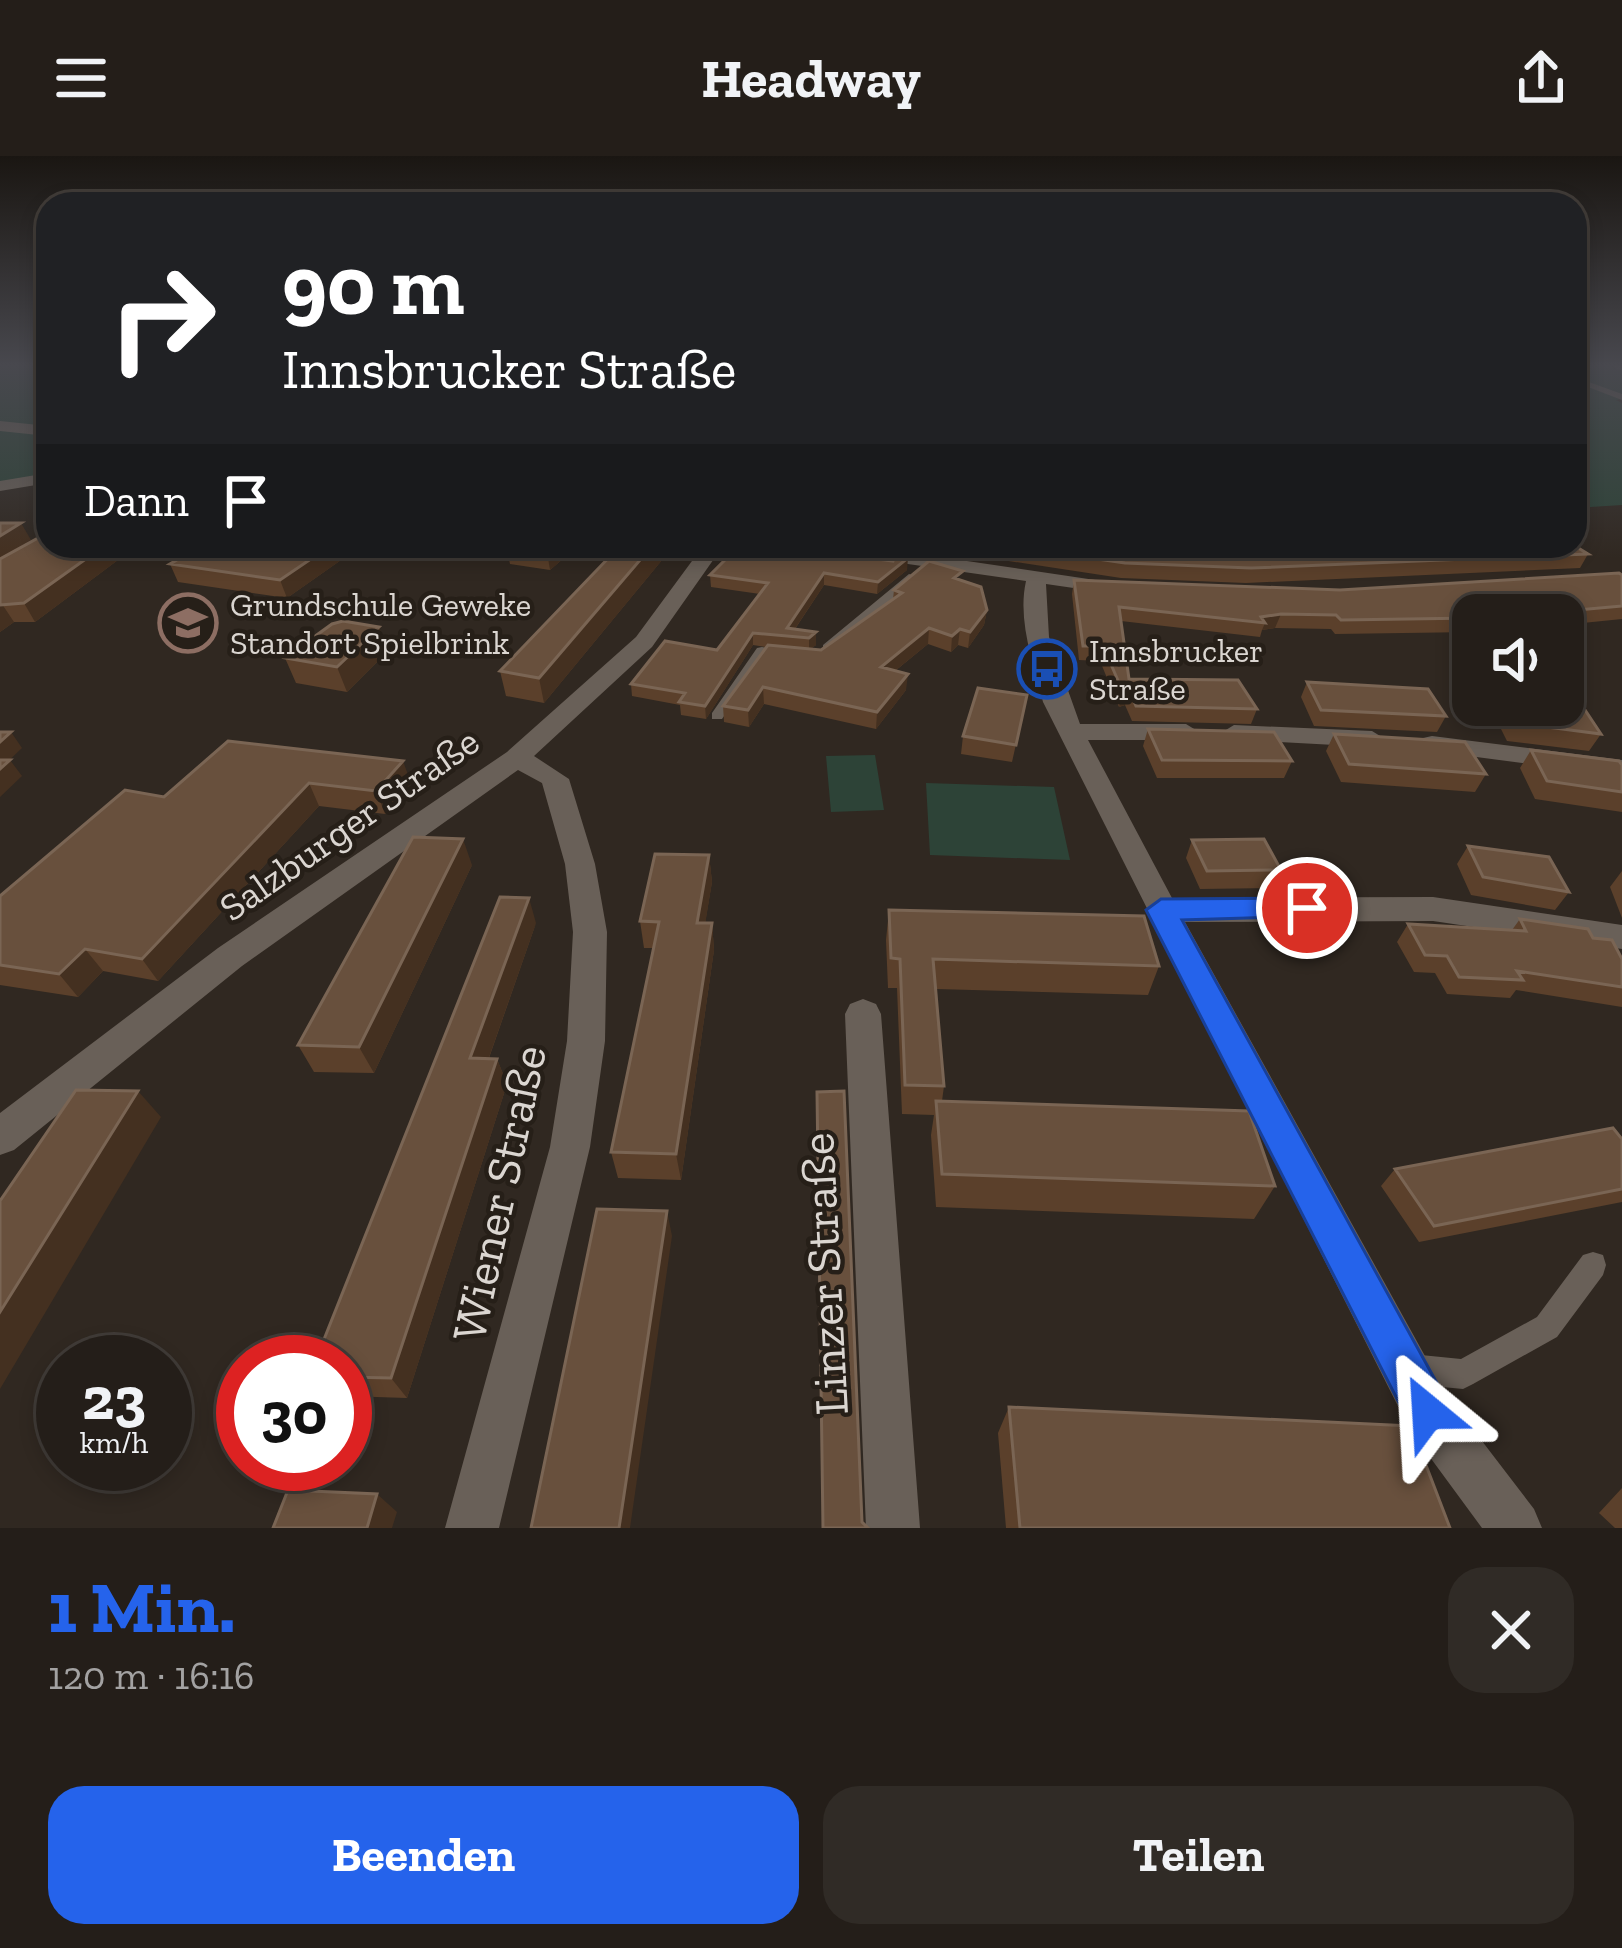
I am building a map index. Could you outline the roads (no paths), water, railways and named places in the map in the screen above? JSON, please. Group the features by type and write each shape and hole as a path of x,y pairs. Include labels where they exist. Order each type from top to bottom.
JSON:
{"street":[{"path":"0,486 36,480"},
{"name":"Salzburger Straße","path":"0,1137 230,957 517,758 644,643 704,558"},
{"path":"899,558 930,563 954,558"},
{"path":"971,558 1037,578 1142,589"},
{"path":"1037,578 1038,638 1071,733 1428,1412 1515,1528"},
{"path":"1071,733 1410,741 1622,768"},
{"name":"Wiener Straße","path":"472,1528 570,1147 586,1041 590,932 580,864 555,779 517,758"},
{"path":"1161,910 1433,909 1622,937"},
{"name":"Linzer Straße","path":"863,1014 893,1528"}],"lane":[{"path":"717,716 762,652 813,660 930,563"},
{"path":"1406,1368 1463,1374 1547,1327 1593,1265"}],"place":[{"name":"Grundschule Geweke Standort Spielbrink","path":"188,623"},
{"name":"Innsbrucker Straße","path":"1047,669"}]}
